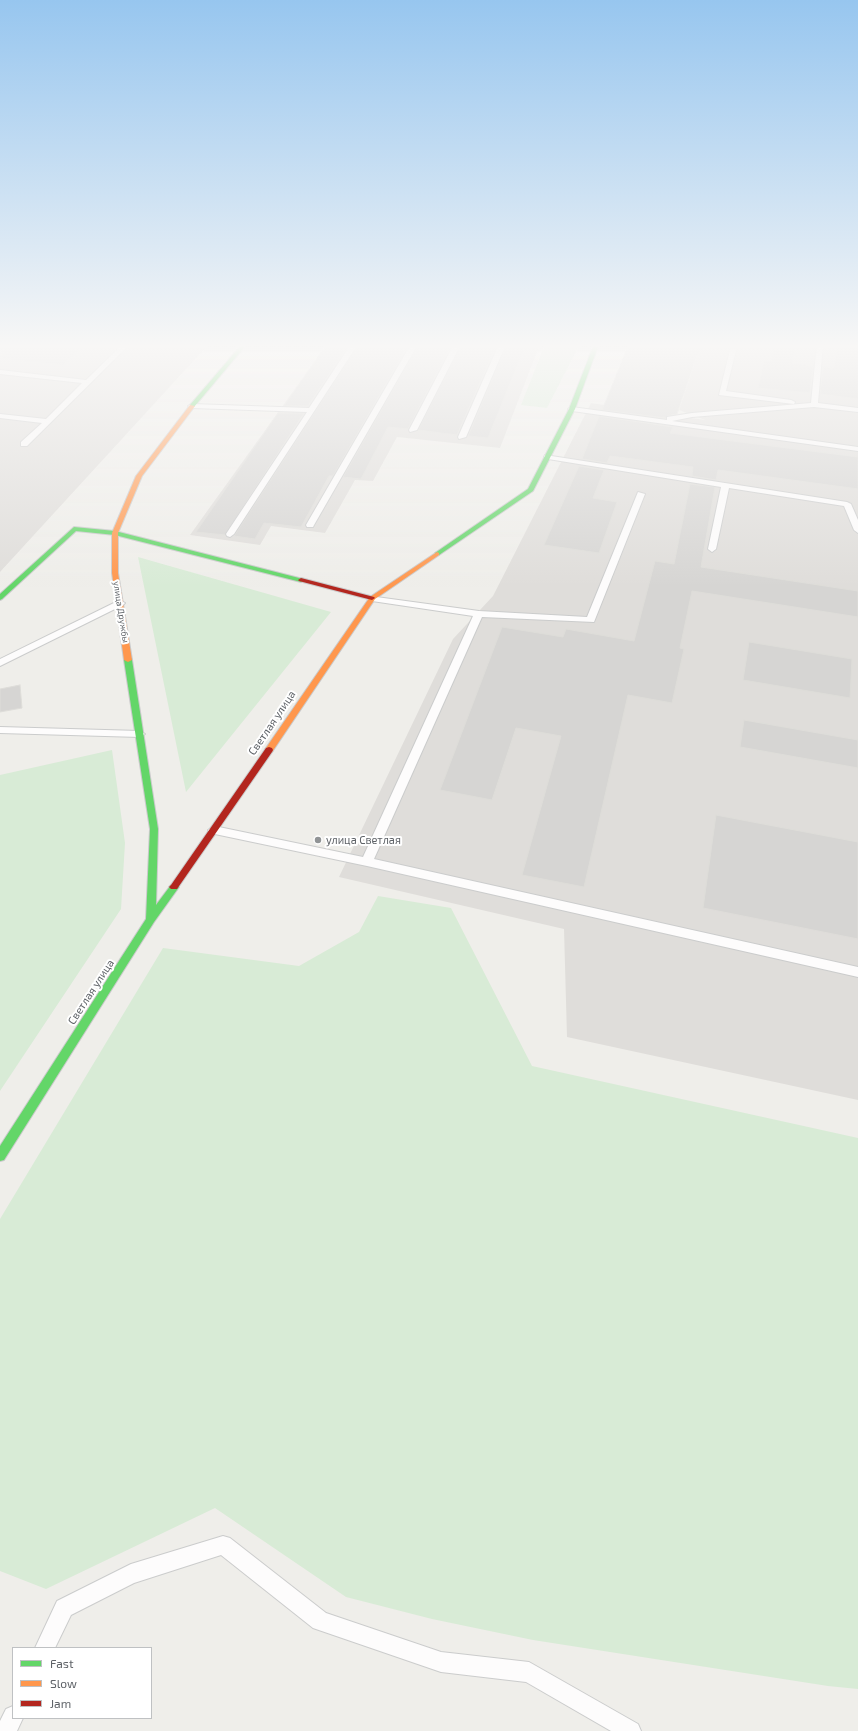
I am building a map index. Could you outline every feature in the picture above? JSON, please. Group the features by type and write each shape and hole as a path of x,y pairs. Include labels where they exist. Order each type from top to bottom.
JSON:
{"street":[{"name":"улица Дружбы","path":"151,920 154,828 115,573 115,533 139,476 178,425"},
{"name":"Светлая улица","path":"0,1156 151,920 372,598 531,490 564,425"},
{"path":"0,598 74,529 115,533 372,598"}],"lane":[{"path":"24,444 43,425"},
{"path":"230,534 301,425"},
{"path":"310,525 368,425"},
{"path":"413,430 416,425"},
{"path":"462,437 467,425"},
{"path":"688,425 858,449"},
{"path":"548,457 847,504 858,530"},
{"path":"712,549 725,485"},
{"path":"372,598 479,614 591,620 641,494"},
{"path":"0,663 120,603"},
{"path":"367,862 479,614"},
{"path":"0,730 140,734"},
{"path":"214,830 367,862 858,972"},
{"path":"45,1647 64,1608 131,1574 223,1545 320,1621 441,1662 529,1672 631,1731"},
{"path":"6,1731 12,1718"}],"shaded area":[{"path":"0,425 135,425 0,572"},
{"path":"269,425 509,425 500,448 397,437 373,481 355,480 325,533 271,526 260,545 190,535"},
{"path":"580,425 858,425 858,1100 567,1037 564,929 339,877 453,639 493,596"}],"green space":[{"path":"138,557 331,612 186,792"},
{"path":"112,750 125,843 121,909 0,1091 0,775"},
{"path":"378,896 451,908 532,1066 858,1138 858,1689 828,1686 533,1640 432,1619 346,1597 215,1508 46,1589 0,1571 0,1219 163,948 299,966 359,932"}],"building":[{"path":"270,425 296,425 225,535 196,532"},
{"path":"306,425 362,425 333,476 329,476 301,527 264,523 255,539 234,536"},
{"path":"373,425 410,425 408,429 388,427 361,479 343,477"},
{"path":"421,425 461,425 457,435 418,430"},
{"path":"473,425 493,425 488,438 468,436"},
{"path":"596,425 658,425 673,427 670,433 858,457 858,489 718,470 716,480 692,476 693,467 610,456 607,463 582,459"},
{"path":"579,466 604,470 593,498 617,502 599,553 544,545"},
{"path":"690,484 715,487 701,567 858,591 858,617 692,591 680,648 684,649 672,703 628,695 584,887 522,875 561,736 516,728 492,800 440,790 502,627 563,637 566,629 634,641 655,561 674,564"},
{"path":"749,642 852,659 850,698 743,680"},
{"path":"20,685 22,708 0,712 0,689"},
{"path":"744,720 858,740 858,768 740,747"},
{"path":"716,815 858,842 858,939 703,908"}],"traffic: fast":[{"path":"437,554 531,490 564,425"},
{"path":"0,598 74,529 115,533 301,580"},
{"path":"128,660 154,829 151,919"},
{"path":"0,1156 151,919 174,887"}],"traffic: slow":[{"path":"128,660 115,573 115,533 139,476 178,425"},
{"path":"269,750 372,598 437,554"}],"traffic: jam":[{"path":"301,580 372,598"},
{"path":"174,887 269,750"}],"place":[{"name":"улица Светлая","path":"318,840"}]}
